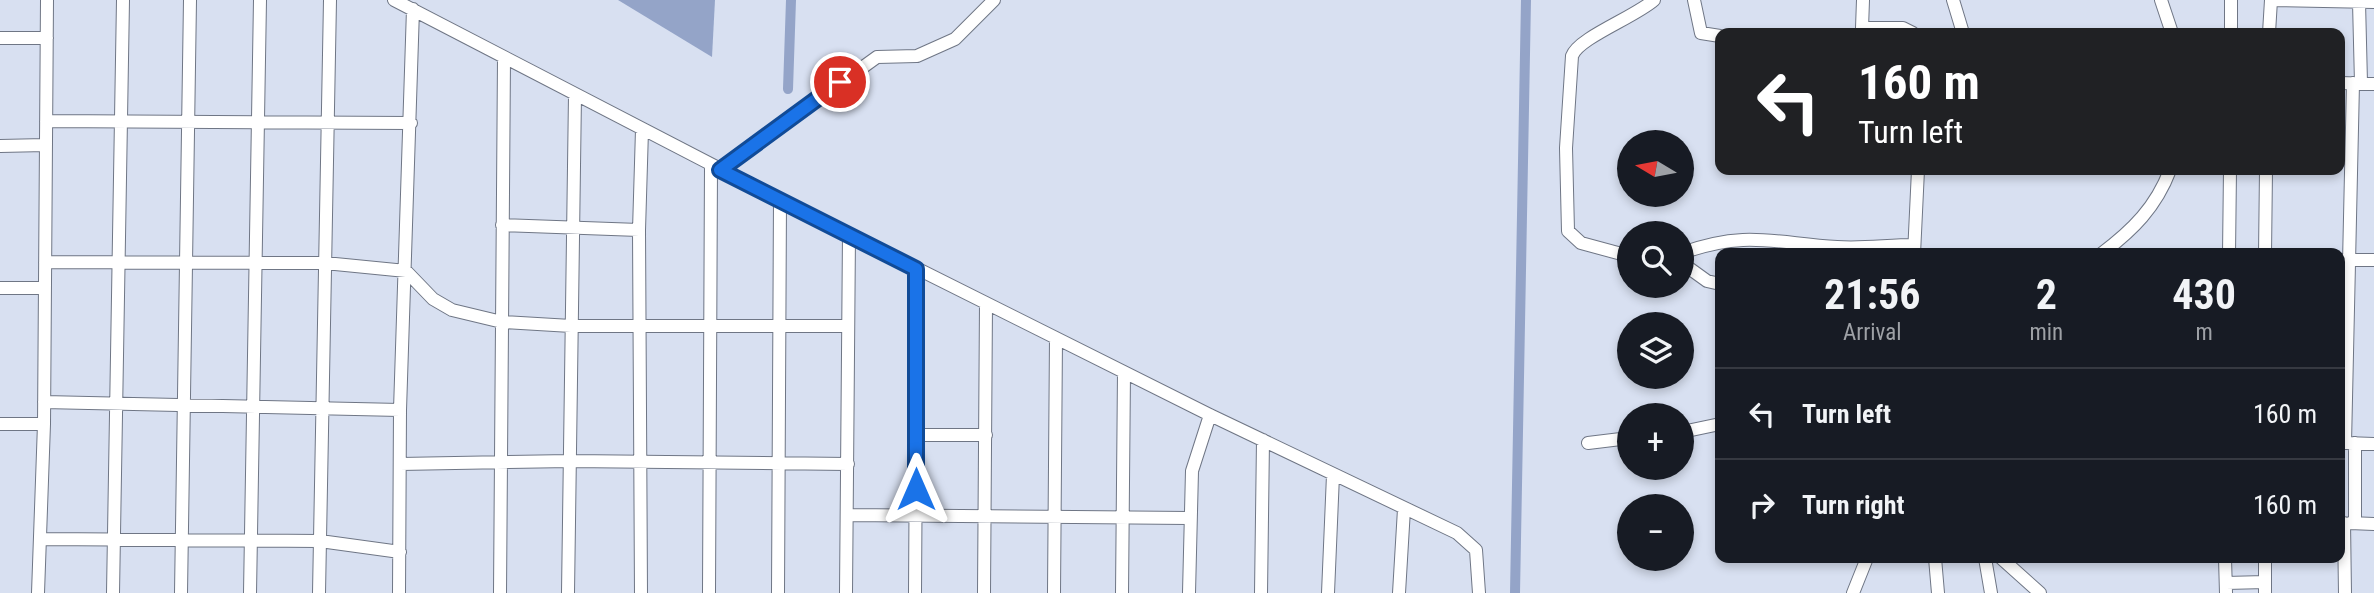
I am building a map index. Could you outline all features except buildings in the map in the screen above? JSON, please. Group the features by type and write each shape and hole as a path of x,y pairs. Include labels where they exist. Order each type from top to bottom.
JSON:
{"street":[{"path":"38,593 44,424 47,0"},
{"path":"113,593 123,0"},
{"path":"180,593 181,403 190,123 190,0"},
{"path":"250,593 258,263 260,0"},
{"path":"319,593 330,0"},
{"path":"394,0 715,168 1471,542 1476,550 1479,593"},
{"path":"715,168 877,57 917,56 956,39 994,0"},
{"path":"1617,253 1581,243 1568,231 1566,148 1572,56 1579,43 1626,20 1654,0"},
{"path":"1694,0 1701,33 1715,35"},
{"path":"1863,0 1863,28 1903,28"},
{"path":"1962,28 1955,6 1966,0"},
{"path":"2161,0 2170,28"},
{"path":"2231,0 2231,28"},
{"path":"2269,28 2271,0 2374,2"},
{"path":"2345,251 2363,83 2354,1"},
{"path":"399,593 400,410 413,9"},
{"path":"0,38 47,38"},
{"path":"500,593 504,58"},
{"path":"2345,83 2363,83"},
{"path":"568,593 575,95"},
{"path":"46,121 411,123"},
{"path":"641,593 639,230 642,130"},
{"path":"0,146 45,145"},
{"path":"709,593 710,327 715,168"},
{"path":"1914,248 1919,175"},
{"path":"2108,248 2145,216 2161,194 2167,175"},
{"path":"2229,248 2230,175"},
{"path":"2265,248 2266,175"},
{"path":"778,593 779,200"},
{"path":"502,225 639,230"},
{"path":"846,593 849,234"},
{"path":"1694,250 1720,242 1755,237 1821,248"},
{"path":"2345,260 2374,260"},
{"path":"45,262 325,264 406,271 433,299 452,310 502,322 571,326 848,326"},
{"path":"915,593 916,269"},
{"path":"1694,272 1707,281 1715,283"},
{"path":"0,288 46,288"},
{"path":"984,593 986,303"},
{"path":"1054,593 1056,338"},
{"path":"2345,352 2345,593"},
{"path":"1122,593 1124,372"},
{"path":"44,402 400,410"},
{"path":"1189,593 1192,471 1210,415"},
{"path":"0,424 44,424"},
{"path":"1694,429 1715,425"},
{"path":"917,435 986,435"},
{"path":"1588,443 1617,439"},
{"path":"1261,593 1263,440"},
{"path":"2346,443 2374,444"},
{"path":"400,464 570,461 848,464"},
{"path":"1328,593 1333,475"},
{"path":"1399,593 1404,509"},
{"path":"847,515 1189,518"},
{"path":"2346,523 2374,524"},
{"path":"42,539 320,541 400,552"},
{"path":"1853,593 1865,563"},
{"path":"1935,563 1938,593"},
{"path":"1986,563 1991,593"},
{"path":"2007,563 2040,593"},
{"path":"2225,563 2226,588 2265,588 2265,563"}],"water":[{"path":"618,0 715,0 712,57"}],"waterway":[{"path":"788,89 791,0"},
{"path":"1515,593 1526,0"}],"route":[{"path":"840,82 720,170 916,269 916,489"}]}
